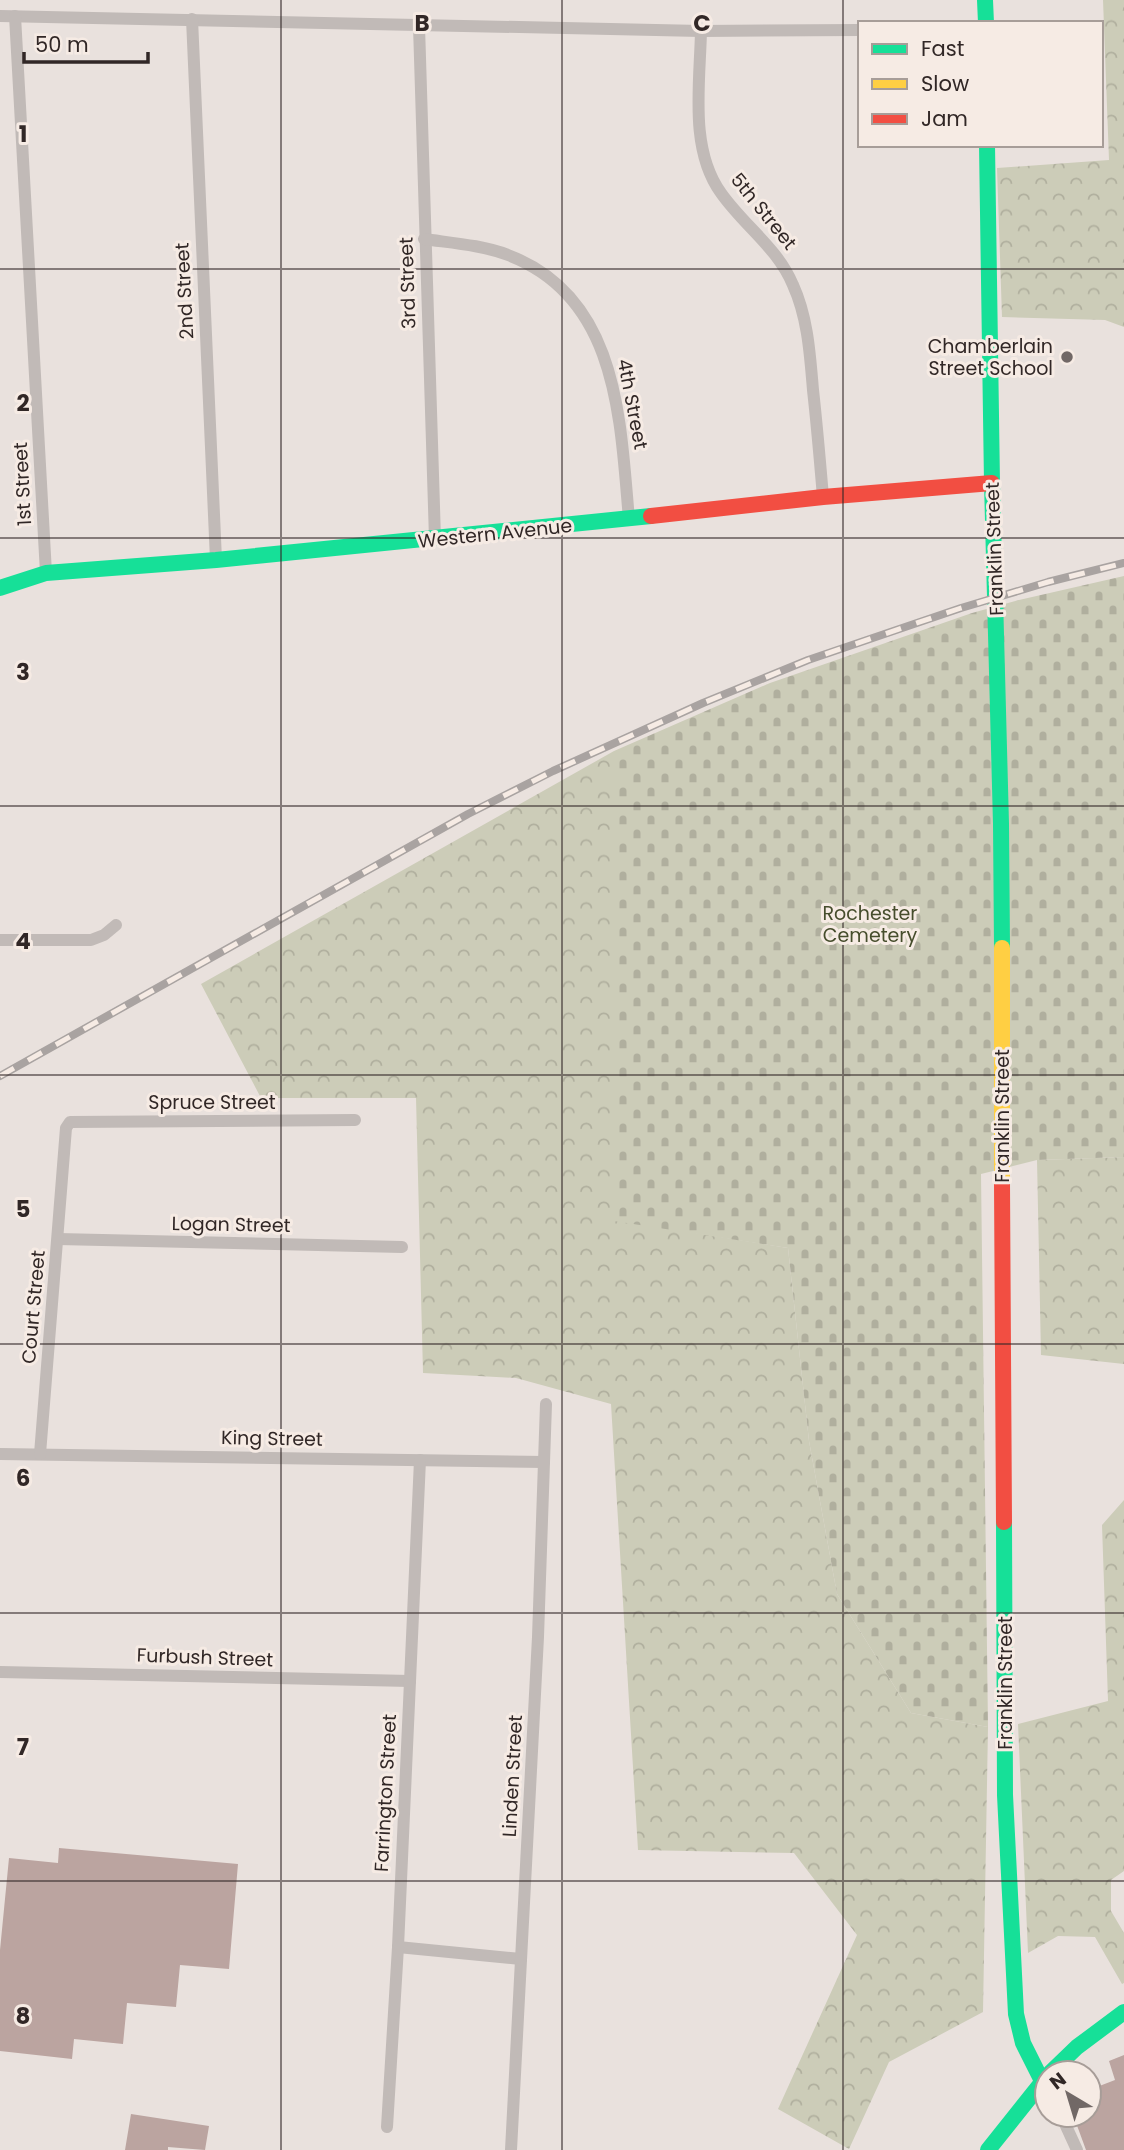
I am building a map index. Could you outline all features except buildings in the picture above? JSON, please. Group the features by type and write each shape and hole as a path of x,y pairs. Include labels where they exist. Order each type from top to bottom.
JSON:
{"street":[{"path":"985,0 986,21"},
{"path":"0,16 701,31 858,30"},
{"name":"1st Street","path":"15,16 46,573"},
{"name":"2nd Street","path":"192,19 216,560"},
{"name":"3rd Street","path":"419,26 435,540"},
{"name":"5th Street","path":"701,31 700,117 705,156 720,192 774,252 785,269 801,306 811,365 823,497"},
{"name":"Franklin Street","path":"987,147 1001,824 1005,1795 1016,2014 1023,2043 1033,2059"},
{"name":"4th Street","path":"424,239 488,249 527,264 560,288 585,317 603,352 615,390 629,519"},
{"name":"Western Avenue","path":"0,588 46,573 435,540 823,497 992,483"},
{"path":"0,940 91,940 104,935 116,925"},
{"name":"Spruce Street","path":"70,1122 355,1120"},
{"name":"Court Street","path":"40,1454 66,1128 70,1122"},
{"name":"Logan Street","path":"58,1239 402,1247"},
{"name":"Linden Street","path":"511,2150 547,1404"},
{"name":"King Street","path":"0,1454 544,1462"},
{"name":"Farrington Street","path":"387,2127 420,1460"},
{"name":"Furbush Street","path":"0,1672 410,1681"},
{"path":"398,1947 521,1959"},
{"path":"1066,2059 1077,2047 1124,2012"},
{"path":"988,2150 1033,2097"},
{"path":"1067,2129 1077,2150"}],"green space":[{"path":"1103,0 1124,0 1124,327 1105,320 1002,317 997,168 1109,160"},
{"name":"Rochester Cemetery","path":"1124,576 1124,1157 1037,1160 981,1174 988,1727 911,1713 837,1594 809,1441 788,1248 614,1221 614,751 770,683 972,613"},
{"path":"614,751 615,1220 788,1248 809,1441 837,1594 911,1713 988,1727 983,2012 889,2062 849,2149 778,2109 857,1935 794,1853 638,1850 611,1404 516,1378 423,1373 416,1098 261,1098 201,984"},
{"path":"1124,1157 1124,1364 1041,1355 1037,1160"},
{"path":"1124,1500 1124,1871 1111,1880 1111,1911 1124,1933 1122,1984 1095,1937 1058,1936 1028,1953 1018,1724 1108,1701 1102,1525"}],"railway":[{"path":"0,1076 468,814 553,771 703,703 808,660 961,608 1124,563"}],"traffic: fast":[{"path":"985,0 986,21"},
{"path":"987,147 1002,948"},
{"path":"0,588 46,573 216,560 651,516"},
{"path":"1004,1522 1005,1795 1016,2014 1023,2043 1033,2063"},
{"path":"1065,2059 1124,2012"},
{"path":"988,2150 1033,2094"}],"traffic: slow":[{"path":"1002,948 1002,1184"}],"traffic: jam":[{"path":"651,516 823,497 992,483"},
{"path":"1002,1184 1004,1522"}],"place":[{"name":"Chamberlain Street School","path":"1067,357"}]}
